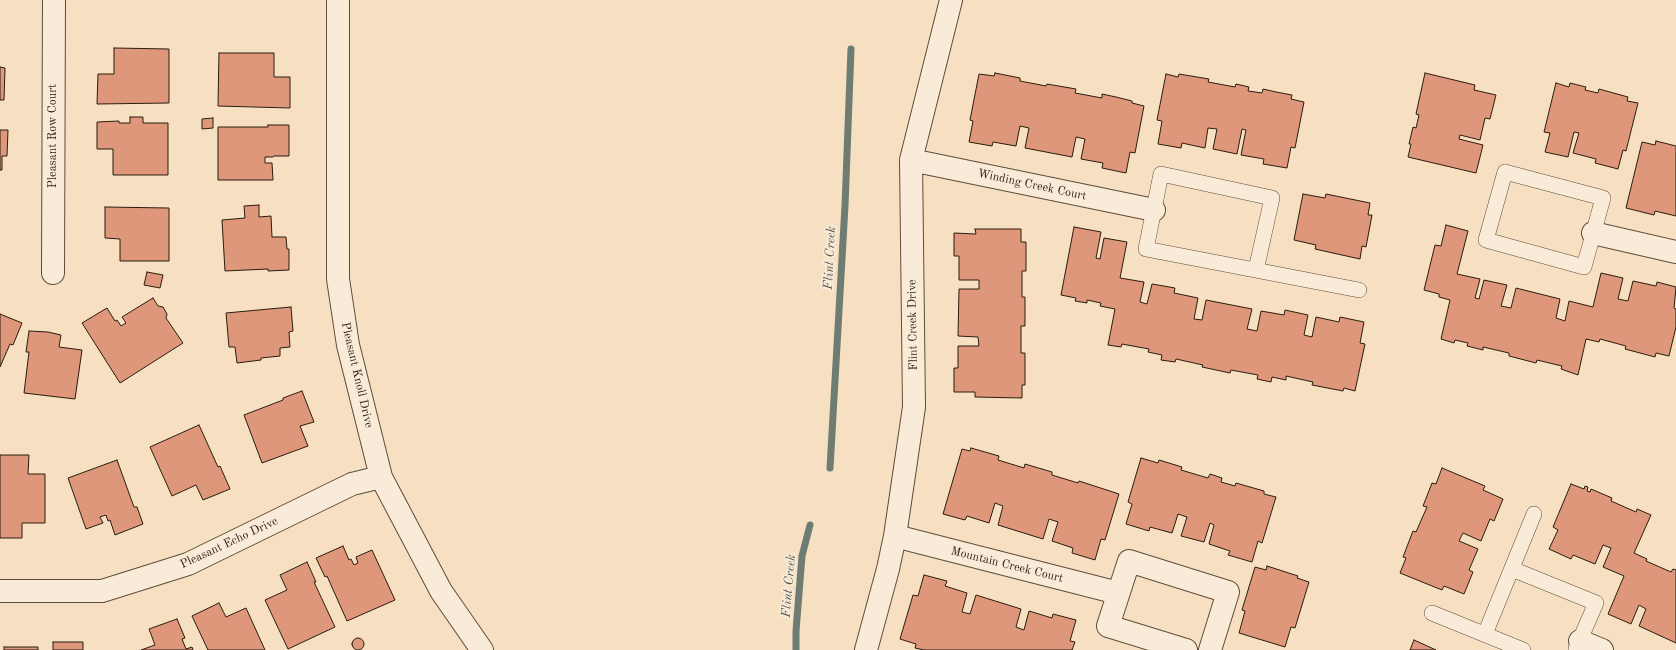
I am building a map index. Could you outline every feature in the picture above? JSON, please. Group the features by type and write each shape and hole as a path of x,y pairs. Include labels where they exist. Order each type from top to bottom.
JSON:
{"street":[{"name":"Pleasant Row Court","path":"53,273 54,0"},
{"name":"Pleasant Knoll Drive","path":"338,0 338,280 348,345 381,477 441,591 482,650"},
{"name":"Flint Creek Drive","path":"866,650 888,569 895,536 914,407 911,160 951,0"},
{"name":"Winding Creek Court","path":"911,160 1154,210"},
{"path":"1593,234 1676,252"},
{"name":"Pleasant Echo Drive","path":"0,591 102,591 188,564 352,484 381,477"},
{"name":"Mountain Creek Court","path":"895,536 1118,593"},
{"path":"1186,650 1108,626 1129,561 1228,592 1210,650"},
{"path":"1578,645 1602,650"}],"lane":[{"path":"1505,172 1603,198 1593,234 1584,267 1486,240 1505,172"},
{"path":"1256,270 1272,198 1161,174 1146,249 1359,290"},
{"path":"1485,634 1534,514"},
{"path":"1512,569 1596,603 1578,645"},
{"path":"1432,613 1523,650"}],"building":[{"path":"114,48 169,49 169,103 97,104 98,74 114,74"},
{"path":"219,53 274,53 274,77 290,77 290,108 218,106"},
{"path":"0,67 5,68 4,100 0,100"},
{"path":"995,73 1020,78 1020,81 1046,86 1047,84 1076,89 1075,93 1102,98 1102,94 1116,97 1144,106 1135,153 1130,152 1126,173 1102,168 1103,163 1081,159 1085,139 1076,137 1072,157 1025,148 1029,128 1020,126 1016,146 993,142 992,146 969,142 973,121 970,120 979,74 994,76"},
{"path":"1425,73 1475,85 1474,90 1496,95 1490,119 1485,118 1480,140 1460,135 1459,139 1483,145 1476,173 1408,157 1413,127 1416,128 1419,115 1416,114"},
{"path":"1166,74 1178,77 1179,74 1209,79 1208,82 1235,87 1236,84 1249,87 1248,91 1262,93 1263,89 1292,95 1291,99 1304,102 1295,148 1291,147 1287,168 1263,164 1264,159 1241,155 1246,130 1242,129 1237,154 1213,149 1217,129 1208,128 1205,148 1182,143 1181,148 1158,144 1162,121 1157,120"},
{"path":"1556,83 1569,87 1570,83 1586,87 1585,90 1598,93 1599,89 1628,97 1627,101 1638,103 1626,151 1623,150 1618,169 1595,163 1596,159 1573,153 1579,133 1574,132 1568,157 1545,152 1550,133 1544,132"},
{"path":"130,117 143,117 143,123 168,123 168,175 113,175 113,149 97,149 97,122 119,121 119,123 130,123"},
{"path":"213,118 213,128 202,129 202,119"},
{"path":"268,125 289,125 289,156 265,157 265,163 272,163 273,180 218,180 218,127 268,127"},
{"path":"0,130 8,130 7,156 2,156 2,170 0,170"},
{"path":"1656,141 1676,146 1676,216 1655,211 1654,215 1626,208 1642,142 1655,145"},
{"path":"1303,194 1325,198 1326,194 1370,203 1368,215 1372,215 1366,247 1362,246 1360,259 1315,249 1316,245 1294,240"},
{"path":"259,205 259,217 271,216 272,237 286,237 287,249 289,249 289,270 268,271 268,269 225,271 222,220 245,218 244,206"},
{"path":"105,207 169,208 169,261 120,261 120,239 105,238"},
{"path":"1446,225 1468,231 1457,274 1480,279 1475,298 1479,299 1484,280 1507,285 1501,306 1511,308 1516,288 1560,299 1556,318 1565,321 1569,301 1593,307 1601,273 1623,278 1618,299 1628,301 1633,281 1656,286 1657,282 1676,287 1674,308 1676,309 1676,327 1669,356 1656,353 1655,357 1625,349 1626,346 1600,339 1599,342 1586,339 1578,375 1561,369 1562,366 1537,360 1536,363 1509,356 1509,353 1483,347 1483,350 1467,346 1468,343 1455,340 1454,343 1441,339 1450,300 1439,297 1439,294 1424,290 1435,245 1441,246"},
{"path":"1074,227 1101,232 1096,258 1100,259 1104,238 1127,242 1120,278 1144,282 1140,302 1147,304 1152,284 1175,288 1174,293 1198,298 1194,319 1202,320 1206,300 1252,309 1247,329 1257,331 1261,311 1284,315 1285,310 1308,315 1304,335 1312,337 1316,317 1339,322 1340,317 1364,322 1360,343 1365,344 1355,391 1344,388 1343,391 1312,385 1313,382 1286,376 1286,380 1272,377 1271,382 1257,379 1258,375 1231,370 1230,373 1202,367 1203,365 1176,359 1175,362 1161,360 1162,355 1148,352 1149,349 1122,344 1121,347 1108,345 1115,309 1100,306 1101,303 1087,300 1087,303 1075,301 1076,298 1061,295"},
{"path":"975,229 1021,229 1021,242 1026,242 1026,271 1022,271 1022,297 1025,297 1025,326 1021,326 1021,353 1025,353 1025,385 1022,385 1022,398 975,397 975,392 954,392 954,368 958,368 958,346 979,346 978,337 958,336 959,289 979,289 979,280 959,280 959,256 954,256 954,233 976,234"},
{"path":"147,272 163,275 160,288 144,285"},
{"path":"153,298 158,306 163,307 167,314 166,318 183,343 120,383 82,323 107,308 115,321 117,320 121,326 126,323 122,317"},
{"path":"291,307 293,331 289,332 290,347 280,348 280,356 237,363 235,347 229,347 226,313"},
{"path":"0,314 22,323 13,345 10,344 0,367"},
{"path":"29,331 48,332 61,335 59,347 82,350 75,399 24,393 29,352 26,352"},
{"path":"302,391 314,422 300,426 308,446 262,463 244,415"},
{"path":"199,425 218,467 220,466 230,489 203,500 196,485 172,496 150,447"},
{"path":"971,448 999,456 998,460 1024,468 1025,464 1052,472 1052,475 1078,483 1079,481 1119,494 1105,540 1101,539 1095,560 1072,553 1073,548 1052,541 1058,522 1049,519 1043,539 998,525 1003,506 995,503 989,523 967,516 965,520 943,514 962,449 970,451"},
{"path":"0,455 29,455 28,474 45,474 45,523 22,523 22,538 0,538"},
{"path":"1141,458 1158,463 1159,460 1182,467 1181,470 1208,478 1210,474 1222,478 1221,482 1235,486 1236,483 1264,491 1264,494 1276,497 1262,543 1258,541 1252,562 1228,555 1230,551 1209,544 1214,525 1210,523 1204,542 1181,536 1187,517 1178,514 1172,533 1150,527 1149,531 1126,524 1132,504 1128,502"},
{"path":"117,460 134,507 137,507 143,524 115,535 110,520 108,521 106,515 100,517 103,523 86,529 68,478"},
{"path":"1442,468 1485,486 1483,490 1503,499 1494,521 1490,519 1481,541 1463,533 1459,541 1478,549 1469,570 1473,572 1464,594 1444,586 1442,590 1400,573 1406,558 1403,557 1413,531 1416,532 1427,507 1423,506 1432,483 1436,484"},
{"path":"1571,484 1584,489 1585,486 1588,487 1587,491 1590,492 1591,489 1612,498 1611,501 1636,512 1637,509 1651,515 1634,553 1647,559 1646,561 1671,572 1673,569 1676,570 1676,643 1639,626 1646,609 1639,605 1631,624 1608,614 1624,576 1603,567 1611,548 1603,545 1595,564 1573,555 1571,559 1549,549 1558,530 1553,527"},
{"path":"343,546 349,560 351,559 354,565 358,563 356,557 372,550 395,600 347,621 327,576 325,577 316,558"},
{"path":"307,562 316,582 314,582 335,627 288,649 265,600 287,590 280,575"},
{"path":"1267,566 1298,576 1297,578 1309,582 1295,628 1291,627 1285,647 1239,633 1245,611 1242,610 1255,567 1266,570"},
{"path":"924,575 947,581 945,586 967,593 962,612 970,614 976,595 1021,609 1016,627 1024,630 1029,611 1052,618 1053,614 1076,620 1070,641 1075,642 1072,650 924,650 915,648 916,644 900,639 913,595 918,596"},
{"path":"219,603 226,617 246,608 265,650 208,650 192,616"},
{"path":"177,619 185,638 182,639 186,649 192,647 193,650 141,650 155,645 149,629"},
{"path":"356,638 360,638 364,644 360,650 356,650 352,646 352,642"},
{"path":"1414,640 1436,650 1410,650"},
{"path":"53,642 83,642 83,650 53,650"},
{"path":"4,647 38,647 38,650 4,650"}],"waterway":[{"name":"Flint Creek","path":"830,468 845,206 851,49"},
{"name":"Flint Creek","path":"796,650 796,631 802,556 810,525"}]}
